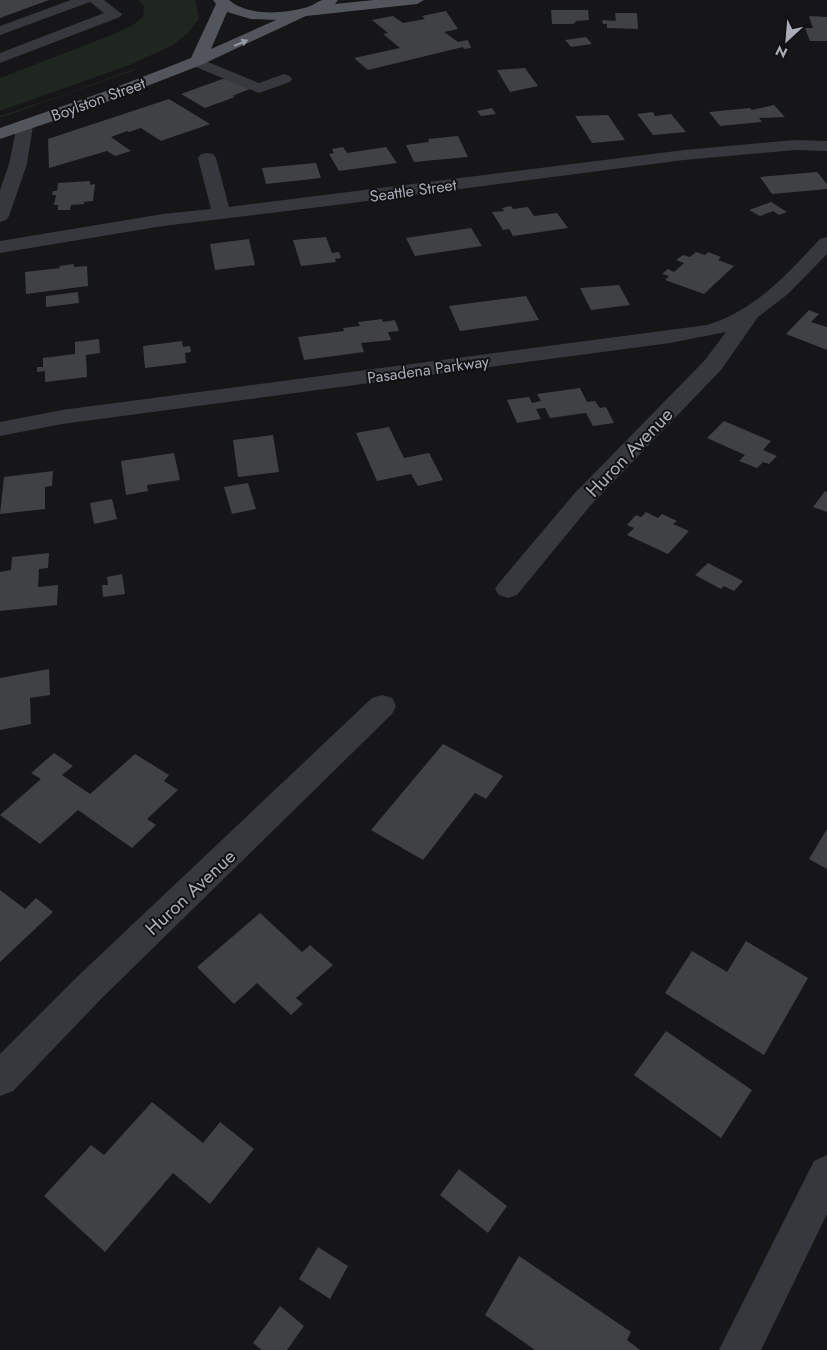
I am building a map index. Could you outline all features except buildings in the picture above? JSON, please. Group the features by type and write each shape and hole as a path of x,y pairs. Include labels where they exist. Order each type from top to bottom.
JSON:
{"main road":[{"path":"308,11 331,0"},
{"path":"196,62 203,51 222,2 237,11 261,15 418,0"},
{"name":"Boylston Street","path":"0,134 196,62 308,11"}],"street":[{"path":"0,32 84,0"},
{"path":"0,58 115,14 94,0"},
{"path":"196,62 259,88 284,80"},
{"path":"0,216 18,164 25,126"},
{"name":"Seattle Street","path":"0,246 220,212 344,199 684,155 795,145 827,146"},
{"path":"207,158 220,212"},
{"name":"Pasadena Parkway","path":"0,429 62,417 670,338 725,326 749,315 782,290 827,244"},
{"name":"Huron Avenue","path":"508,589 582,500 713,365 749,315"},
{"name":"Huron Avenue","path":"0,1079 89,988 382,706"},
{"path":"739,1350 827,1174"}],"shaded area":[{"path":"138,0 193,0 196,2 199,19 188,33 171,46 132,64 0,111 0,78 133,25 143,17 144,6"},
{"path":"133,69 135,70 0,118 0,116"}]}
